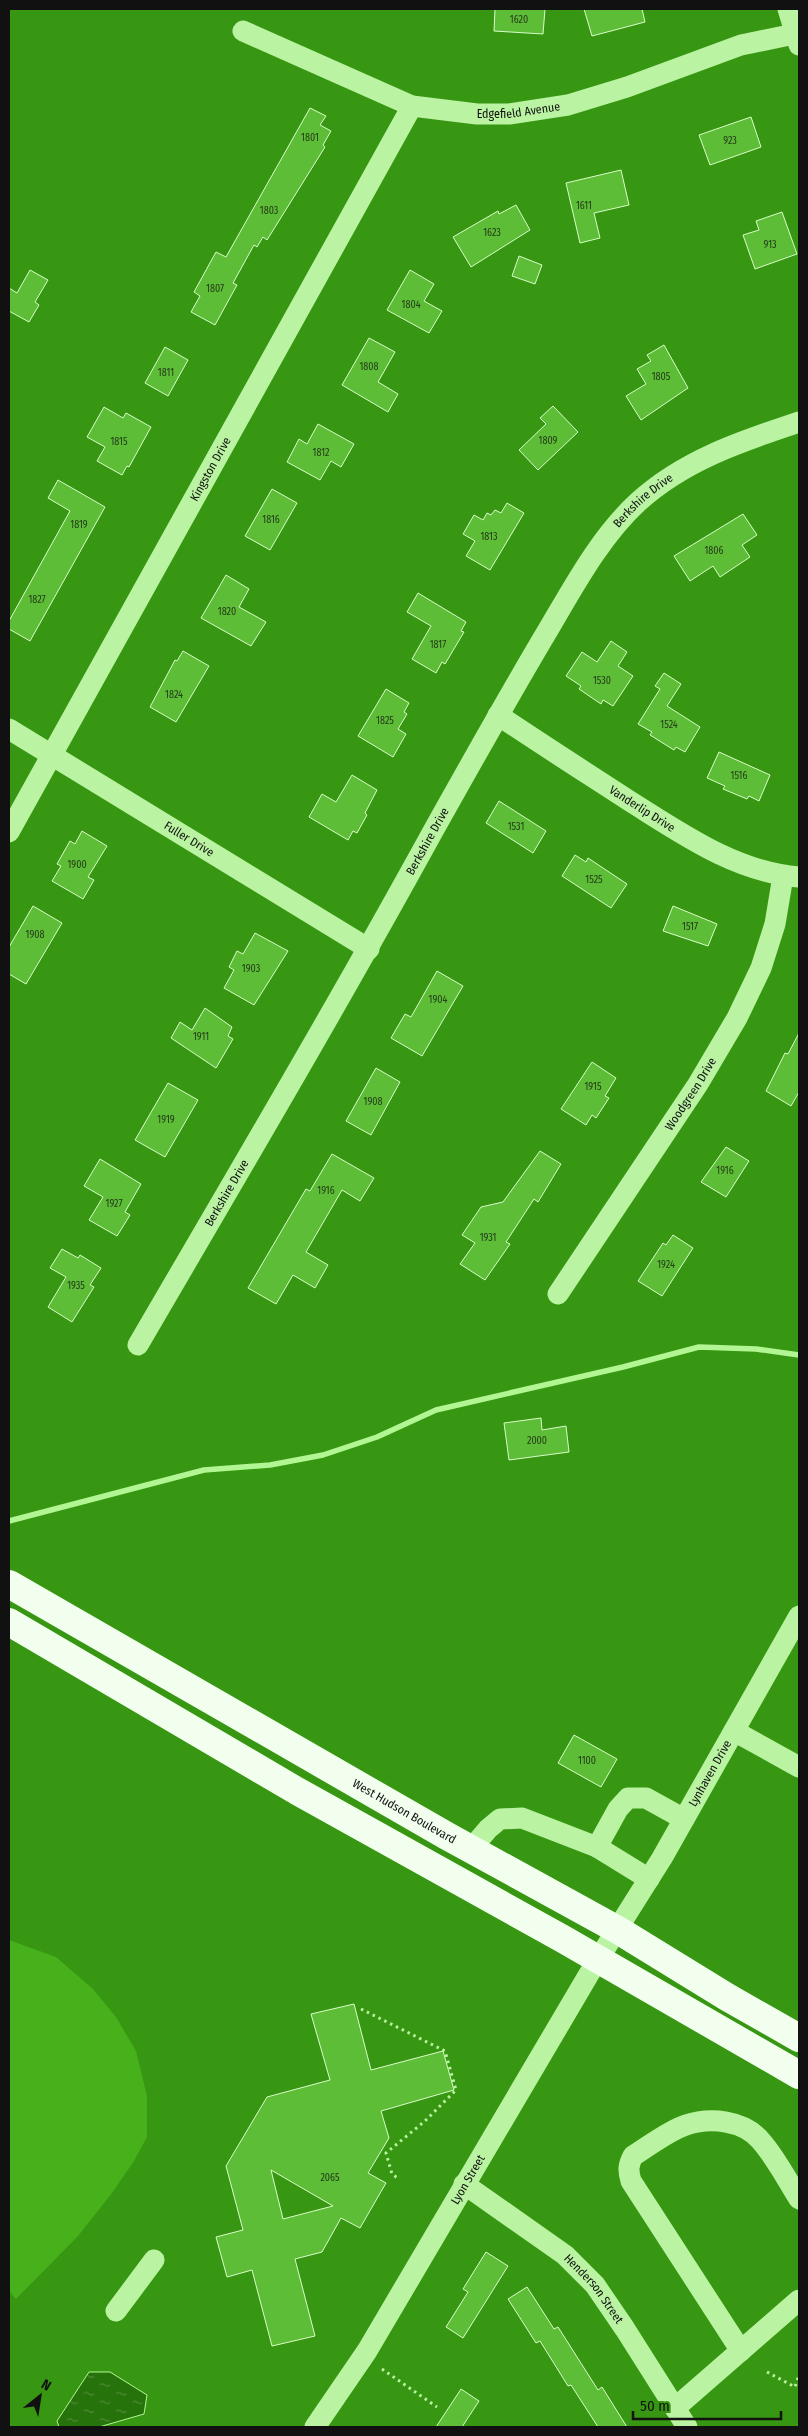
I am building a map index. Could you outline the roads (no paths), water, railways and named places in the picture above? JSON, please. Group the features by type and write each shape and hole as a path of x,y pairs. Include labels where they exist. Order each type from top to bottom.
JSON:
{"main road":[{"name":"West Hudson Boulevard","path":"9,1584 472,1849 618,1930 727,1997 799,2038"},
{"path":"9,1622 297,1792 599,1959 799,2075"}],"street":[{"path":"788,9 798,37"},
{"name":"Edgefield Avenue","path":"242,31 412,106 477,114 509,114 568,105 627,87 741,45 798,37"},
{"name":"Kingston Drive","path":"9,832 412,106"},
{"name":"Berkshire Drive","path":"138,1345 369,949 498,715 579,578 615,527 636,503 660,482 687,466 744,441 799,422"},
{"name":"Vanderlip Drive","path":"498,715 691,840 748,866 791,876"},
{"name":"Fuller Drive","path":"9,729 369,949"},
{"name":"Woodgreen Drive","path":"558,1294 698,1084 737,1018 761,968 791,876"},
{"name":"Lynhaven Drive","path":"618,1930 684,1819 799,1616"},
{"path":"734,1731 799,1767"},
{"path":"597,1847 618,1808 628,1798 646,1798 684,1819"},
{"path":"472,1849 488,1829 500,1819 522,1818 597,1847 649,1879"},
{"name":"Lyon Street","path":"315,2427 367,2351 464,2184 618,1930"},
{"path":"741,2351 631,2181 628,2171 630,2163 633,2156 684,2125 701,2122 721,2122 741,2126 762,2141 799,2199"},
{"name":"Henderson Street","path":"464,2184 565,2255 595,2286 687,2427"},
{"path":"116,2312 154,2260"},
{"path":"675,2408 799,2300"}],"water":[{"path":"89,2372 110,2372 147,2395 144,2414 99,2427 59,2427 57,2421"}],"waterway":[{"path":"9,1521 204,1470 270,1465 323,1455 377,1437 436,1410 623,1367 699,1347 756,1349 799,1355"}]}
